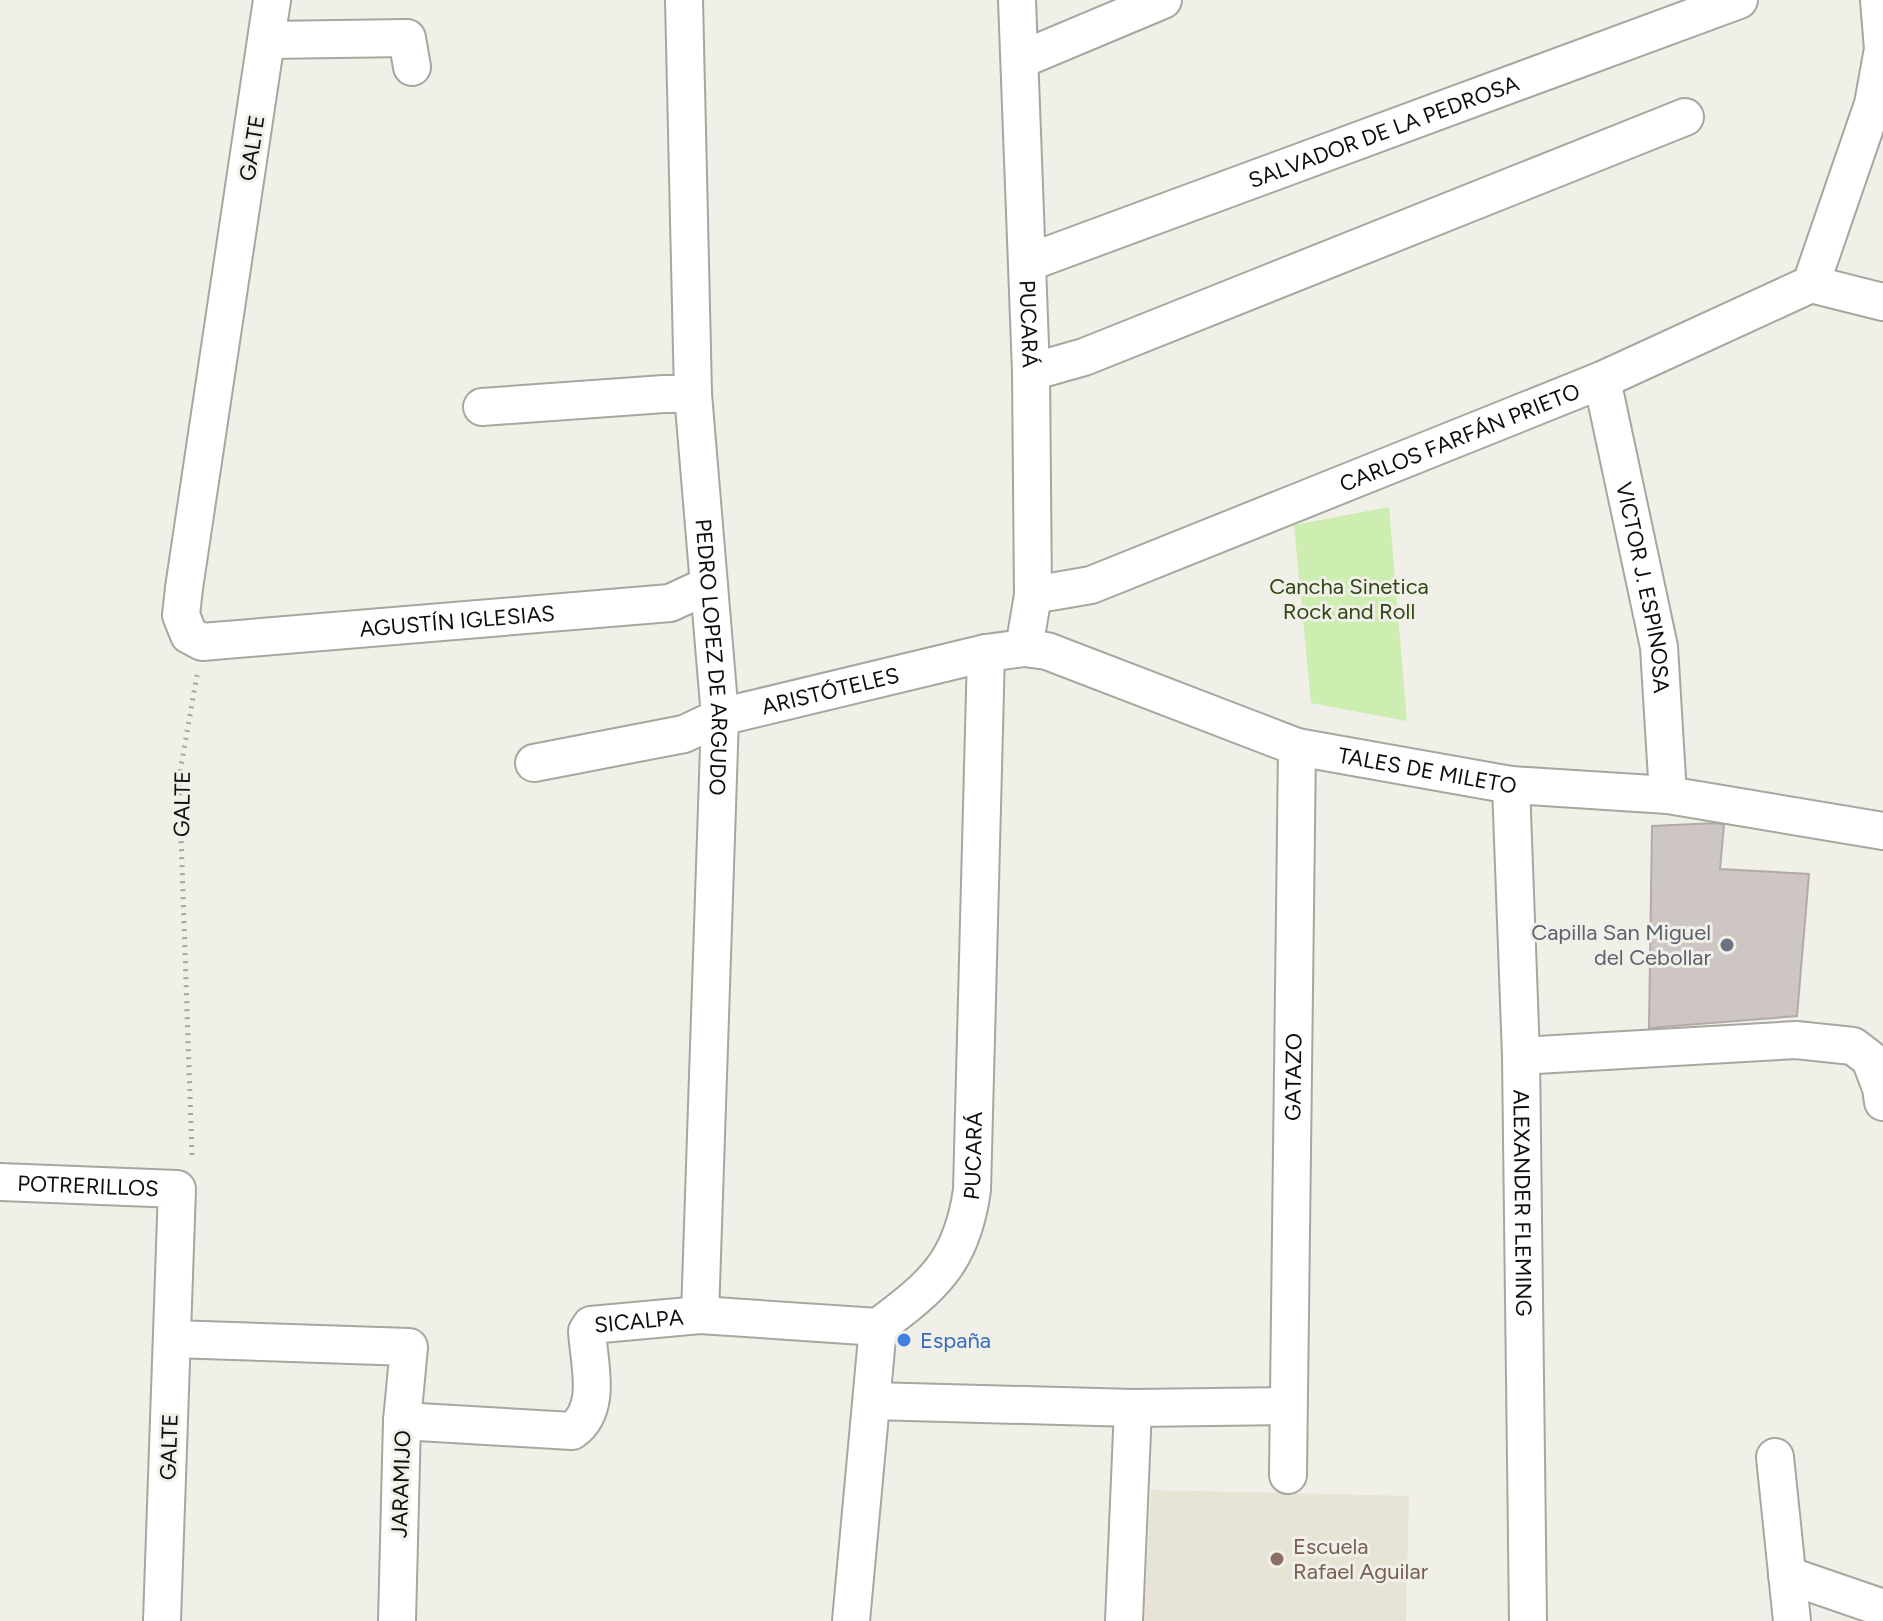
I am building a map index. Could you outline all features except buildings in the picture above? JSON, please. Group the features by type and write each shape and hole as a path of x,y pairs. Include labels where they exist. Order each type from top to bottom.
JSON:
{"street":[{"name":"GALTE","path":"202,642 189,635 181,615 272,0"},
{"name":"PEDRO LOPEZ DE ARGUDO","path":"684,0 693,394 720,717 700,1315"},
{"name":"PUCARÁ","path":"1017,0 1031,372 1033,595 1024,648"},
{"path":"1020,60 1163,0"},
{"name":"SALVADOR DE LA PEDROSA","path":"1027,263 1739,0"},
{"path":"1879,0 1883,49 1873,104 1811,284 1883,302"},
{"path":"268,40 407,38 412,67"},
{"path":"1031,372 1084,357 1685,117"},
{"name":"CARLOS FARFÁN PRIETO","path":"1033,595 1091,585 1602,380 1811,284"},
{"name":"VICTOR J. ESPINOSA","path":"1602,380 1659,647 1668,795"},
{"path":"482,407 693,394"},
{"name":"AGUSTÍN IGLESIAS","path":"202,642 670,603 709,585"},
{"name":"TALES DE MILETO","path":"986,653 1024,648 1047,651 1297,747 1511,785 1668,795 1883,831"},
{"name":"PUCARÁ","path":"878,1327 918,1297 937,1277 954,1251 967,1222 972,1190 986,653"},
{"name":"ARISTÓTELES","path":"534,763 684,734 720,717 986,653"},
{"name":"GATAZO","path":"1288,1475 1297,747"},
{"name":"ALEXANDER FLEMING","path":"1511,785 1521,1056 1528,1621"},
{"path":"1521,1056 1796,1040 1853,1046 1870,1059 1883,1102"},
{"name":"POTRERILLOS","path":"0,1182 177,1189"},
{"name":"GALTE","path":"162,1621 177,1189"},
{"name":"SICALPA","path":"402,1421 572,1431 583,1424 592,1399 587,1331 591,1325 700,1315 878,1327"},
{"path":"851,1621 878,1327"},
{"name":"JARAMIJO","path":"172,1339 409,1347 402,1421 397,1621"},
{"path":"872,1401 1133,1408 1288,1406"},
{"path":"1124,1621 1133,1408"},
{"path":"1775,1457 1792,1621"},
{"path":"1787,1575 1883,1608"}],"path":[{"name":"GALTE","path":"177,1189 192,1162 179,778 202,642"}],"shaded area":[{"name":"Escuela Rafael Aguilar","path":"1151,1490 1409,1496 1406,1621 1144,1621"}],"green space":[{"name":"Cancha Sinetica Rock and Roll","path":"1389,507 1407,721 1311,703 1294,525"}],"place":[{"name":"Capilla San Miguel del Cebollar","path":"1727,945"},
{"name":"España","path":"904,1340"},
{"name":"Escuela Rafael Aguilar","path":"1277,1559"}]}
